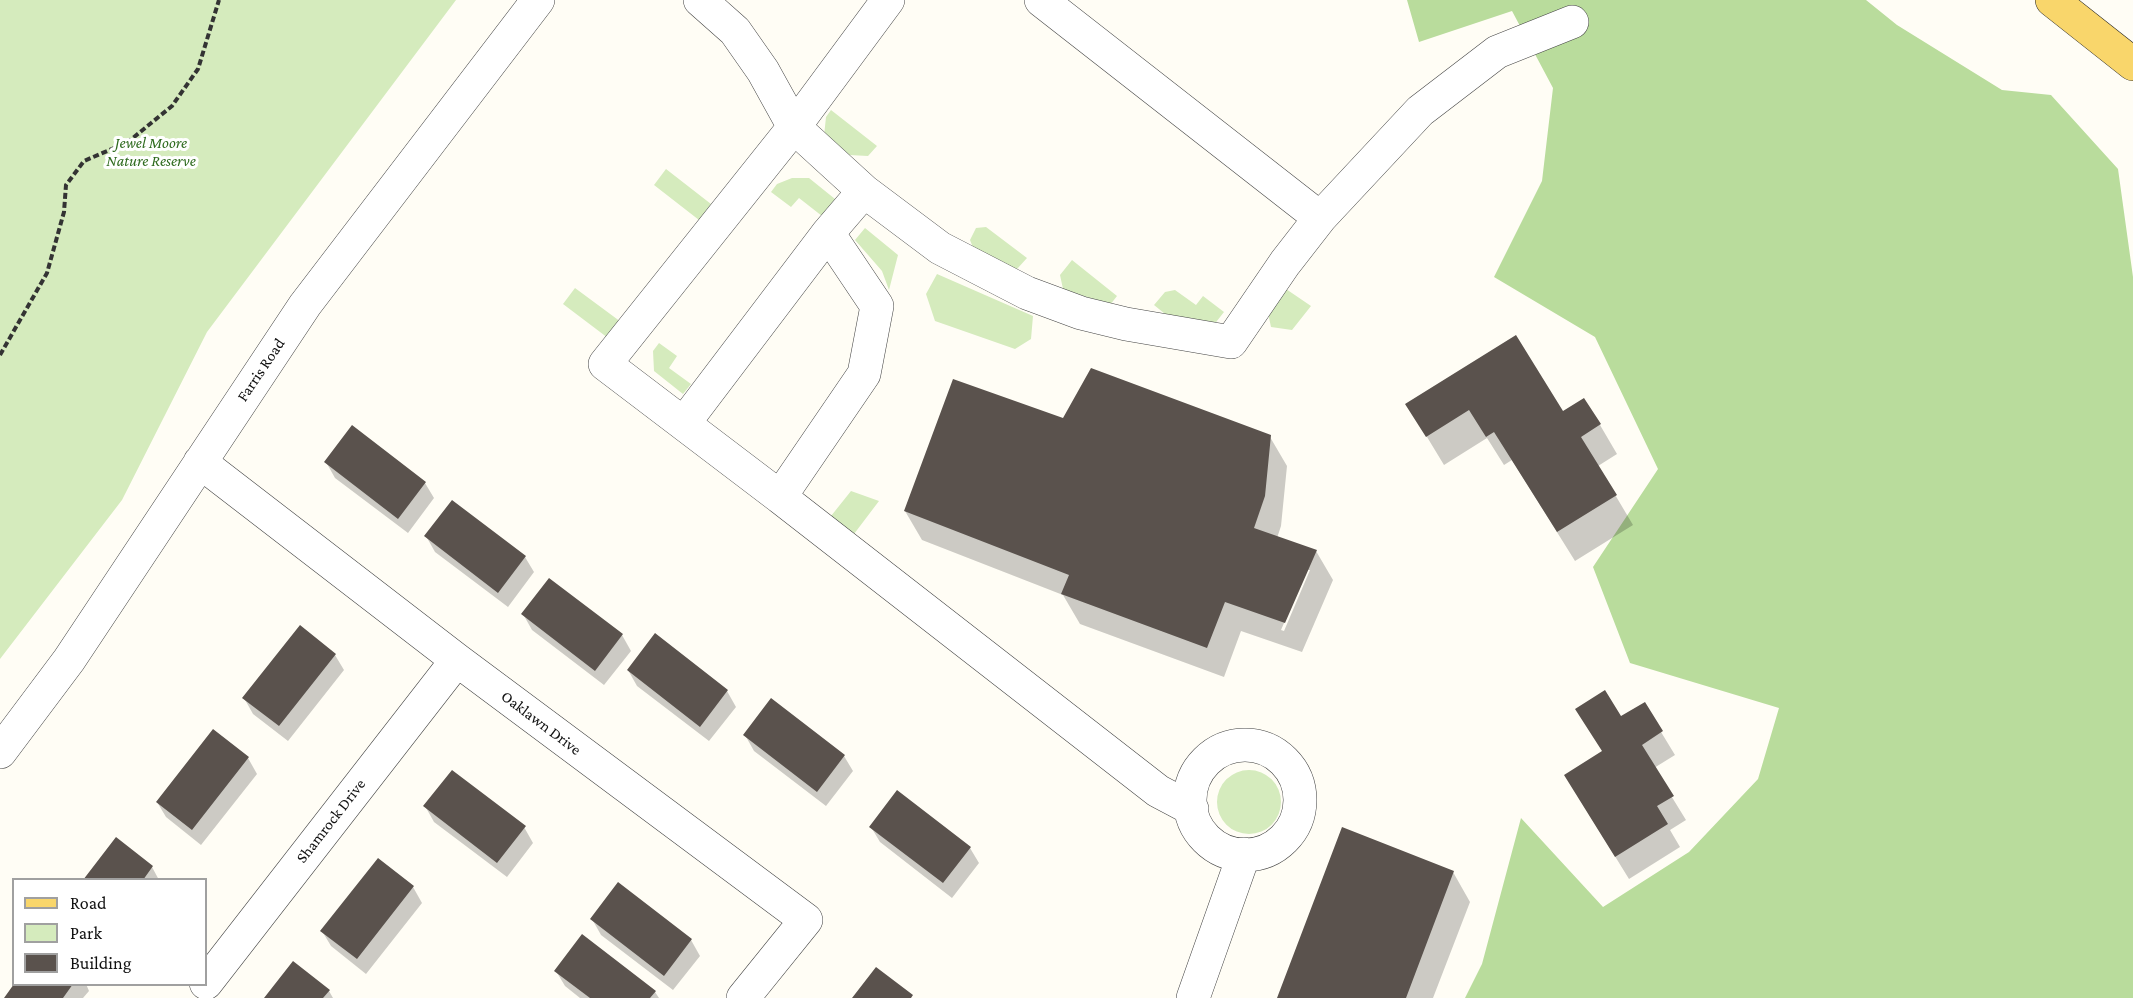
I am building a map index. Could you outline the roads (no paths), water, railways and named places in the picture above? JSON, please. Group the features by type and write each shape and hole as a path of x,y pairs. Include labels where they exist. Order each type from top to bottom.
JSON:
{"main road":[{"path":"2052,0 2133,64"}],"street":[{"name":"Farris Road","path":"0,752 69,660 305,305 538,0"},
{"path":"700,0 735,31 763,71 794,127 864,191 940,248 1027,293 1081,313 1231,342 1285,263 1320,218 1420,111 1497,52 1572,22"},
{"path":"888,0 794,127 605,364 1158,791 1191,809"},
{"path":"1041,0 1320,218"},
{"path":"684,423 828,233 864,191"},
{"path":"780,497 864,374 877,306 828,233"},
{"name":"Oaklawn Drive","path":"200,462 457,660 806,920 743,998"},
{"name":"Shamrock Drive","path":"207,981 457,660"},
{"path":"1251,745 1269,750 1283,760 1294,774 1299,790 1299,807 1294,824 1284,838 1270,849 1254,854 1244,854 1218,848 1204,836 1194,820 1190,801 1192,783 1201,766 1215,753 1232,746 1251,745"},
{"path":"1193,998 1244,854"},
{"name":"Shamrock Drive","path":"194,998 203,986"}],"park label":[{"name":"Jewel Moore Nature Reserve","path":"151,152"}]}
